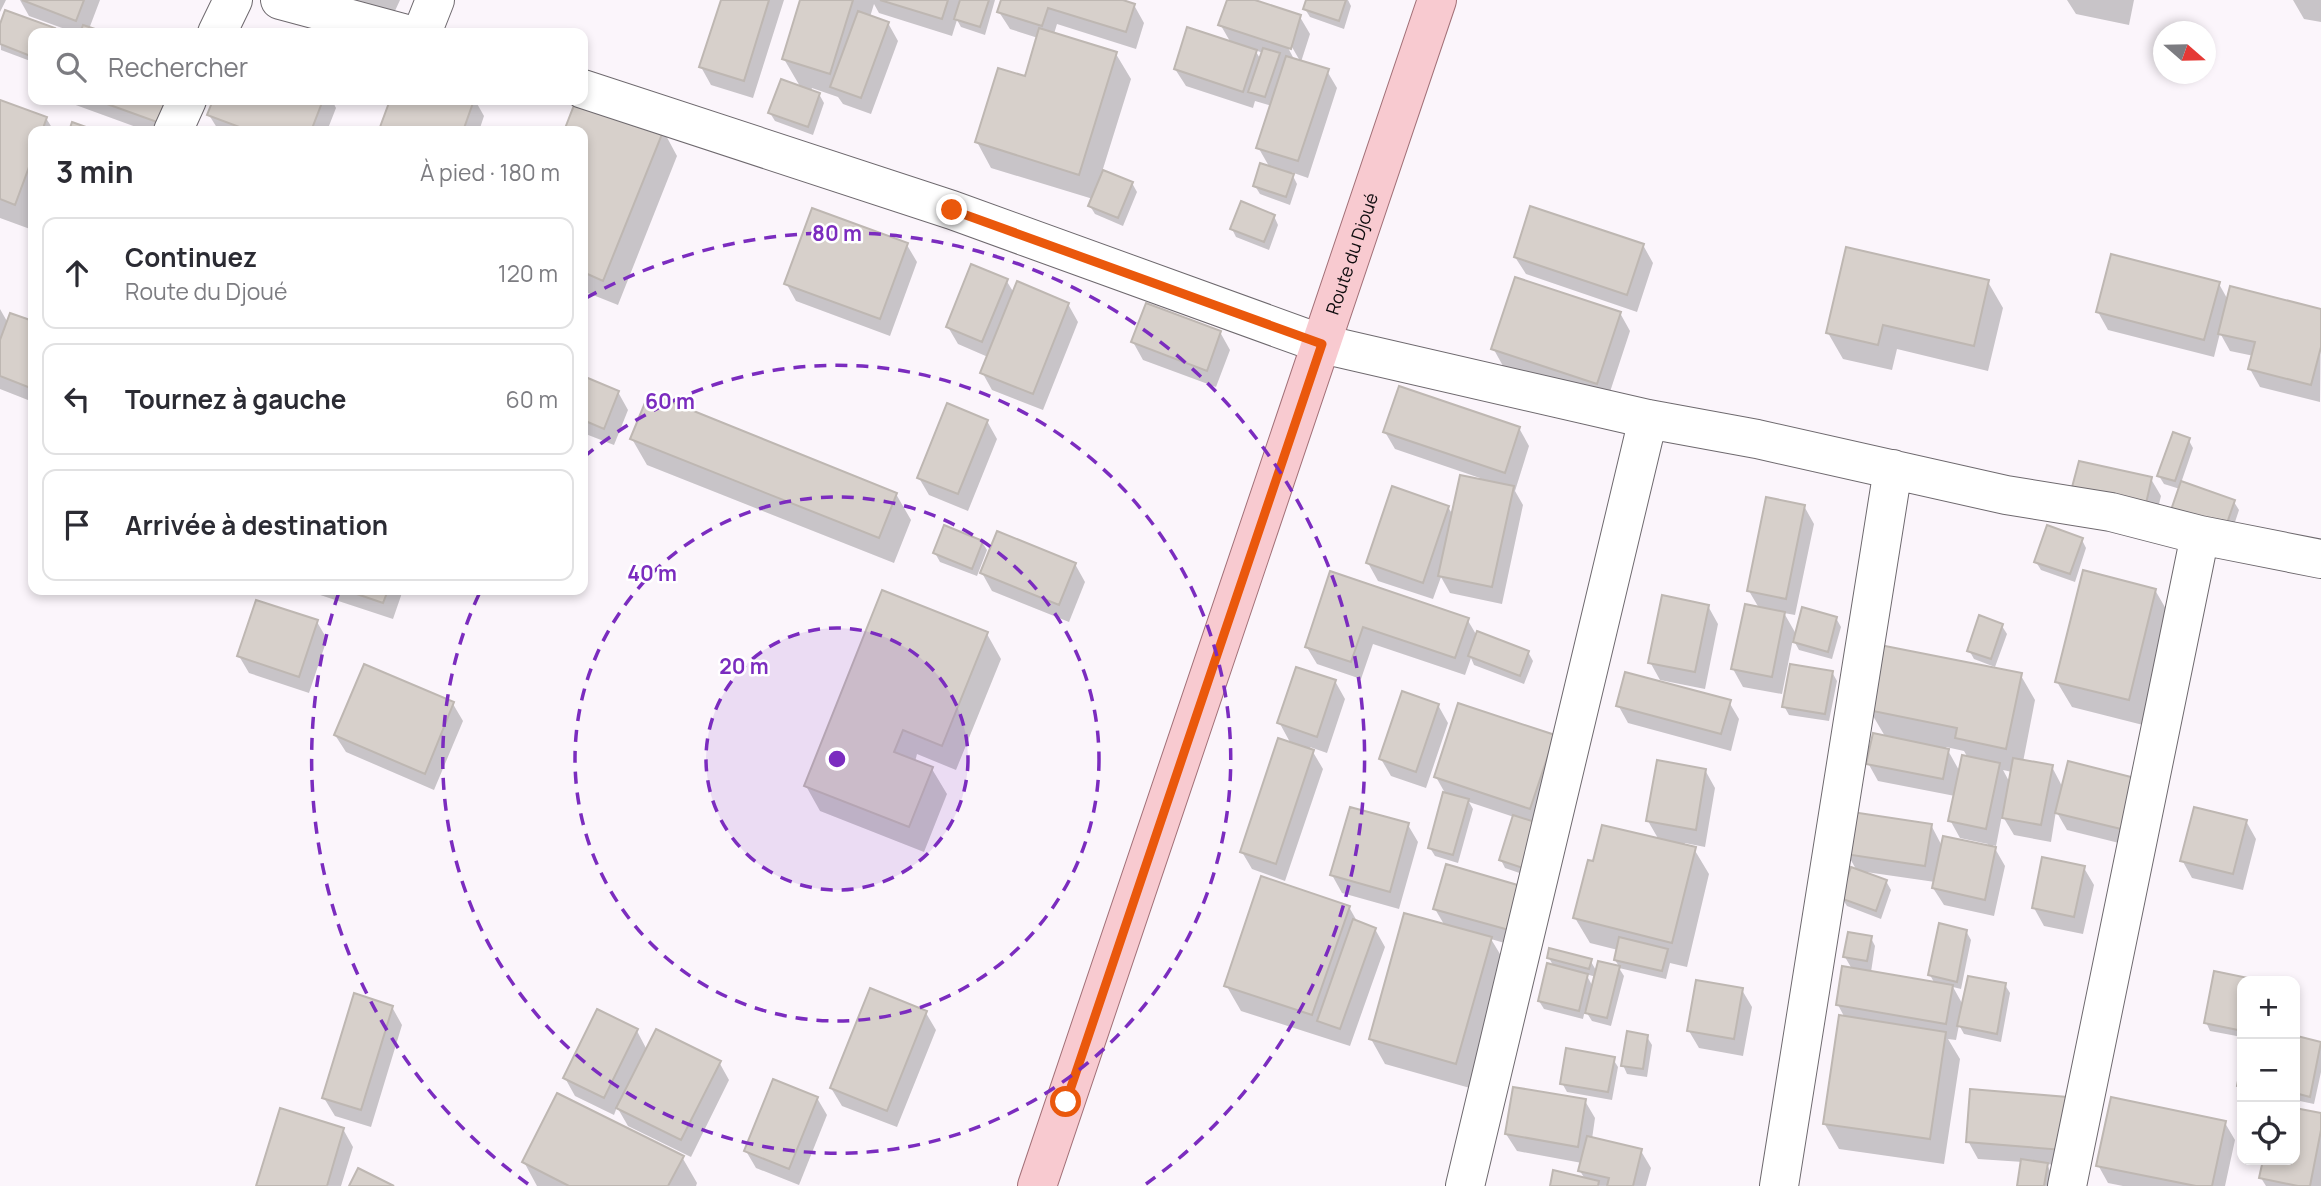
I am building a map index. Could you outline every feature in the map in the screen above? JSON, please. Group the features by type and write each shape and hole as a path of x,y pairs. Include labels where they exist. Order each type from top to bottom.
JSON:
{"main road":[{"name":"Route du Djoué","path":"1037,1186 1437,0"}],"street":[{"path":"219,28 233,0"},
{"path":"280,0 384,28"},
{"path":"424,28 435,0"},
{"path":"588,91 952,210 1322,344 1648,419 1757,439 2006,495 2111,512 2200,535 2321,559"},
{"path":"175,126 185,105"},
{"path":"1465,1186 1648,419"},
{"path":"1779,1186 1894,469"},
{"path":"2067,1186 2200,535"}],"building":[{"path":"22,0 84,0 76,21"},
{"path":"721,0 769,0 744,81 699,67"},
{"path":"800,0 853,0 830,74 782,59"},
{"path":"880,0 948,0 942,19"},
{"path":"960,0 989,0 980,27 954,19"},
{"path":"1001,0 1123,0 1135,4 1126,32 1048,8 1042,26 997,12"},
{"path":"1227,0 1255,0 1301,15 1291,49 1218,25"},
{"path":"1306,0 1346,0 1339,21 1303,9"},
{"path":"5,10 55,28 28,28 28,55 0,44 0,24"},
{"path":"858,11 889,22 861,98 830,87"},
{"path":"1187,27 1257,50 1243,92 1174,69"},
{"path":"1039,28 1117,52 1079,175 975,142 998,68 1025,76"},
{"path":"1263,48 1280,53 1265,97 1248,92"},
{"path":"1286,56 1329,69 1298,161 1256,148"},
{"path":"781,79 820,93 808,127 768,113"},
{"path":"0,100 47,117 44,126 28,126 28,170 15,205 0,199"},
{"path":"588,104 664,129 603,281 588,274 588,126 566,126 574,105"},
{"path":"110,105 164,105 157,122"},
{"path":"211,105 321,105 313,126 237,126 207,115"},
{"path":"388,105 472,105 465,126 380,126"},
{"path":"1260,163 1294,174 1286,197 1253,186"},
{"path":"1103,170 1133,182 1118,218 1088,206"},
{"path":"1241,201 1275,215 1264,242 1230,229"},
{"path":"1530,206 1644,244 1627,295 1514,257"},
{"path":"812,208 908,243 880,319 784,284"},
{"path":"1846,247 1989,280 1974,346 1883,325 1878,345 1826,333"},
{"path":"2111,254 2220,282 2204,340 2096,312"},
{"path":"971,264 1008,279 982,342 946,327"},
{"path":"1515,277 1621,312 1597,384 1491,349"},
{"path":"1017,281 1069,303 1033,394 980,373"},
{"path":"2230,286 2321,309 2321,347 2311,385 2248,369 2255,342 2218,334"},
{"path":"1146,303 1221,331 1207,371 1131,342"},
{"path":"10,313 28,319 28,387 0,376 0,340"},
{"path":"588,378 619,391 604,429 588,422"},
{"path":"1399,386 1520,427 1505,473 1383,432"},
{"path":"649,393 897,493 879,538 630,439"},
{"path":"947,403 988,420 958,494 917,478"},
{"path":"2173,432 2190,438 2175,481 2157,476"},
{"path":"2079,461 2152,477 2145,508 2071,491"},
{"path":"1460,475 1514,486 1492,587 1438,576"},
{"path":"2181,481 2235,500 2225,529 2171,510"},
{"path":"1392,486 1449,506 1423,583 1366,563"},
{"path":"1766,497 1805,505 1786,599 1747,591"},
{"path":"944,525 983,541 972,569 933,553"},
{"path":"2047,525 2083,538 2070,574 2034,562"},
{"path":"997,531 1076,563 1059,605 980,573"},
{"path":"2083,570 2156,589 2129,700 2055,682"},
{"path":"1330,571 1469,618 1455,658 1363,627 1351,662 1305,647"},
{"path":"882,590 988,632 942,746 903,730 894,752 933,767 909,827 804,786"},
{"path":"360,595 386,595 383,603"},
{"path":"1662,595 1709,605 1695,672 1648,663"},
{"path":"256,600 318,620 299,677 237,656"},
{"path":"1745,604 1785,612 1772,677 1731,669"},
{"path":"1802,607 1837,617 1828,652 1793,642"},
{"path":"1979,615 2003,624 1991,659 1967,651"},
{"path":"1477,631 1529,651 1520,676 1468,656"},
{"path":"1880,645 2022,673 2006,749 1955,738 1957,728 1868,710"},
{"path":"364,664 454,702 425,774 334,735"},
{"path":"1790,664 1833,671 1825,714 1782,707"},
{"path":"1296,667 1336,680 1317,737 1277,723"},
{"path":"1625,672 1731,700 1721,734 1616,706"},
{"path":"1402,691 1439,704 1416,772 1379,759"},
{"path":"1458,703 1555,735 1530,809 1434,777"},
{"path":"1873,733 1949,749 1943,779 1866,764"},
{"path":"1278,738 1314,750 1276,864 1240,852"},
{"path":"1962,755 2000,763 1986,829 1948,821"},
{"path":"2013,758 2053,765 2041,825 2002,818"},
{"path":"1657,760 1706,769 1696,830 1646,821"},
{"path":"2068,761 2135,778 2121,829 2055,813"},
{"path":"1443,792 1469,799 1453,855 1428,848"},
{"path":"1350,807 1409,823 1390,892 1330,875"},
{"path":"2194,807 2247,820 2233,874 2180,861"},
{"path":"1852,812 1932,824 1925,866 1845,854"},
{"path":"1513,815 1541,824 1526,869 1499,860"},
{"path":"1602,825 1696,847 1672,943 1573,918 1588,860 1593,861"},
{"path":"1943,836 1996,847 1985,900 1932,888"},
{"path":"2042,857 2085,866 2074,917 2032,908"},
{"path":"1446,864 1521,886 1509,930 1433,909"},
{"path":"1851,867 1887,880 1876,911 1840,898"},
{"path":"1261,876 1350,906 1312,1015 1224,986"},
{"path":"1404,913 1492,937 1456,1064 1369,1039"},
{"path":"1353,919 1376,928 1340,1029 1317,1021"},
{"path":"1939,923 1967,930 1957,982 1928,975"},
{"path":"1848,932 1872,936 1867,961 1843,957"},
{"path":"1619,937 1668,949 1662,971 1614,960"},
{"path":"1549,948 1592,959 1589,969 1547,958"},
{"path":"1598,961 1620,966 1607,1018 1585,1013"},
{"path":"1547,963 1588,974 1579,1011 1538,1001"},
{"path":"1842,966 1953,985 1946,1024 1836,1005"},
{"path":"2214,971 2238,976 2237,1030 2204,1023"},
{"path":"1968,976 2006,983 1997,1034 1957,1026"},
{"path":"1696,980 1743,988 1734,1039 1687,1031"},
{"path":"870,988 927,1011 887,1111 830,1088"},
{"path":"354,993 393,1006 361,1110 322,1098"},
{"path":"597,1009 638,1029 604,1098 563,1078"},
{"path":"1839,1015 1946,1032 1930,1139 1823,1124"},
{"path":"656,1029 721,1061 681,1140 616,1108"},
{"path":"1627,1031 1648,1035 1643,1069 1621,1066"},
{"path":"2300,1037 2321,1042 2310,1097 2300,1094"},
{"path":"1566,1048 1615,1057 1608,1092 1560,1084"},
{"path":"773,1079 818,1097 789,1169 744,1151"},
{"path":"1513,1087 1586,1099 1578,1147 1505,1134"},
{"path":"1970,1089 2067,1097 2063,1150 1966,1142"},
{"path":"557,1093 684,1156 668,1186 569,1186 522,1162"},
{"path":"2111,1097 2226,1121 2212,1186 2196,1186 2096,1166"},
{"path":"280,1108 344,1128 327,1186 256,1186"},
{"path":"2300,1109 2321,1113 2321,1130 2310,1186 2259,1178 2262,1165 2300,1165"},
{"path":"1587,1136 1642,1149 1633,1186 1607,1186 1609,1178 1578,1171"},
{"path":"2021,1159 2048,1163 2044,1186 2017,1186"},
{"path":"358,1168 394,1186 349,1186"},
{"path":"1553,1170 1599,1181 1598,1186 1550,1186"}],"route":[{"path":"952,210 1322,344 1066,1102"}]}
